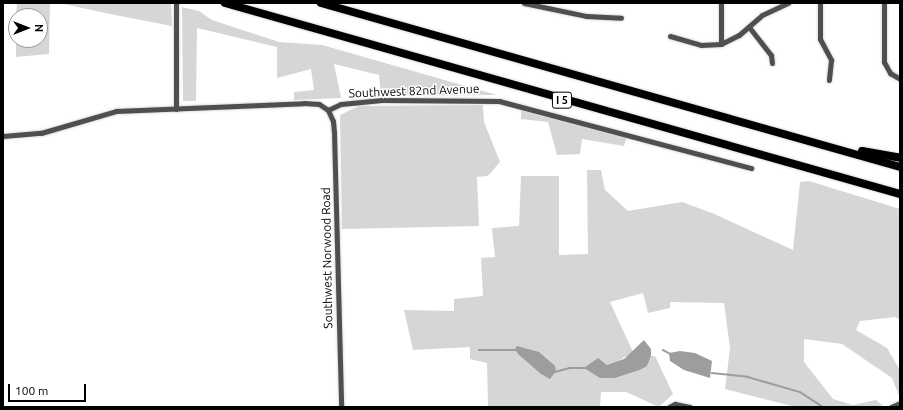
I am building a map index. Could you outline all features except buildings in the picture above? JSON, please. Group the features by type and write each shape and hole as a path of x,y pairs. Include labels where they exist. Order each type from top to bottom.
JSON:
{"highway":[{"name":"I 5","path":"225,3 900,194"},
{"name":"I 5","path":"321,3 900,167"},
{"path":"814,142 900,158"}],"street":[{"path":"176,3 176,109"},
{"path":"524,3 586,16 621,18"},
{"path":"721,3 721,44"},
{"path":"670,36 701,45 721,44 732,40 768,11 788,3"},
{"path":"820,3 820,39 831,60 829,80"},
{"path":"884,3 884,62 890,73 900,79"},
{"path":"749,27 771,55 772,63"},
{"name":"Southwest 82nd Avenue","path":"328,110 341,104 382,100 499,101 751,168"},
{"path":"3,136 41,133 116,111 304,103 319,104 328,110"},
{"name":"Southwest Norwood Road","path":"328,110 333,121 334,132 341,407"},
{"path":"891,407 900,403"},
{"path":"669,407 675,404 690,407"}],"shaded area":[{"path":"17,3 50,3 49,54 16,57 16,48 48,48 48,8 17,8"},
{"path":"59,3 171,3 172,26 115,15"},
{"path":"182,7 199,11 212,20 279,42 322,45 497,95 381,96 379,75 334,64 341,98 294,100 294,92 314,90 311,69 277,78 277,47 197,28 196,101 183,101"},
{"path":"483,105 484,122 500,162 488,176 477,177 479,226 342,229 340,115 359,106"},
{"path":"521,109 627,137 624,146 582,139 580,154 557,155 548,122 521,119"},
{"path":"587,170 601,170 605,190 628,211 682,202 712,213 793,250 800,182 809,181 900,209 900,320 895,317 860,321 856,330 887,348 900,370 900,398 892,378 842,344 804,339 804,362 833,399 853,405 876,400 883,406 796,407 725,389 730,348 724,303 670,302 670,308 648,313 643,293 610,302 633,352 612,365 607,365 603,360 615,378 640,370 647,366 651,356 655,356 673,394 659,407 626,392 601,392 600,407 488,407 487,363 470,359 470,347 413,350 404,310 454,311 454,299 483,296 481,258 495,257 492,228 519,226 521,176 559,176 559,255 588,254"},
{"path":"644,340 651,349 651,356 647,366 640,370 615,378 600,378 584,368 598,358 607,365 624,359"},
{"path":"517,346 539,352 555,366 556,371 550,379 541,374 518,354 515,349"},
{"path":"680,351 695,353 712,361 710,378 684,370 670,361 669,353"}],"waterway":[{"path":"479,350 517,350"},
{"path":"663,350 671,354"},
{"path":"555,372 570,368 586,368"},
{"path":"712,373 748,377 800,392 823,407"}]}
